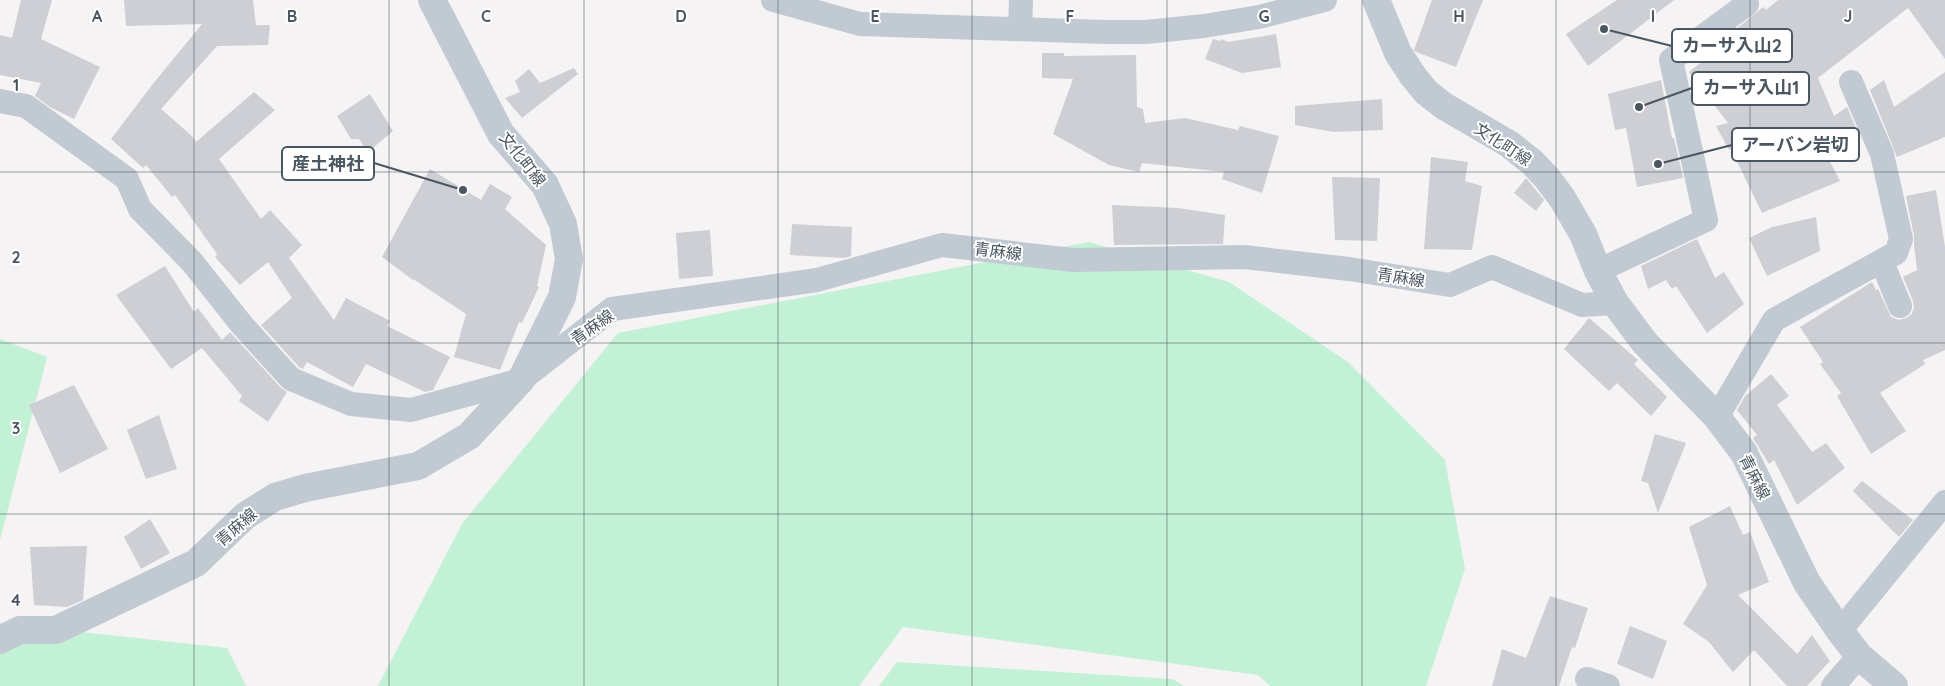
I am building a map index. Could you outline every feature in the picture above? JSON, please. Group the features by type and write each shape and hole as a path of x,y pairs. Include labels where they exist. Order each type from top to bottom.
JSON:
{"street":[{"name":"文化町線","path":"432,0 500,134 545,185 563,224 569,259 562,297 521,380"},
{"path":"773,0 860,24 1146,32 1204,26 1259,17 1325,0"},
{"path":"1020,29 1021,0"},
{"name":"文化町線","path":"1376,0 1398,53 1426,92 1444,106 1509,144 1533,163 1547,178 1562,198 1583,234 1598,271 1615,303"},
{"path":"1598,271 1706,220 1671,60 1747,4"},
{"path":"1717,417 1774,320 1896,254 1901,239 1882,154 1851,82"},
{"path":"0,101 26,106 128,179 140,209 192,262 242,325 291,379 351,404 411,410 521,380"},
{"name":"青麻線","path":"0,640 20,630 56,630 196,563 245,516 276,497 305,488 418,466 469,436 521,380 612,310 817,280 942,244 1073,260 1244,257 1349,269 1450,285 1492,267 1582,305 1615,303 1645,343 1717,417 1744,453 1807,583 1859,656 1894,686"},
{"path":"1882,262 1900,306"},
{"path":"1840,631 1945,502"},
{"path":"1833,686 1859,656"}],"green space":[{"path":"1089,242 1229,282 1348,362 1445,460 1465,569 1426,686 1270,686 1258,675 903,627 859,686 378,686 462,524 618,333"},
{"path":"0,339 47,357 0,540"},
{"path":"0,623 227,648 246,686 0,686"},
{"path":"897,662 1172,679 1184,686 879,686"}],"building":[{"path":"21,0 52,0 41,39 100,67 74,119 50,107 35,96 41,83 0,75 0,35 12,38"},
{"path":"124,0 253,0 256,25 270,25 268,45 217,46 161,109 192,136 196,142 254,92 275,110 219,159 261,219 270,210 302,245 289,258 334,320 346,298 390,321 387,326 450,357 433,390 425,392 366,364 353,387 307,362 303,369 299,367 261,325 292,298 268,262 240,285 215,257 217,254 175,195 172,197 146,165 143,168 111,139 202,24 126,26"},
{"path":"1432,0 1483,0 1456,67 1414,50"},
{"path":"1617,0 1674,0 1588,66 1566,34"},
{"path":"1778,0 1945,0 1945,59 1908,8 1818,78 1834,116 1847,107 1860,137 1826,154 1840,181 1762,213 1731,149 1729,150 1716,126 1728,123 1689,72 1725,43 1723,40 1763,7 1766,10"},
{"path":"1276,34 1281,67 1242,73 1205,59 1213,39 1220,41 1221,39 1228,42"},
{"path":"1042,53 1064,53 1064,56 1136,55 1137,107 1143,109 1145,123 1185,118 1238,130 1240,126 1279,136 1262,193 1222,179 1224,172 1142,163 1139,172 1109,165 1053,134 1073,79 1042,78"},
{"path":"574,68 578,74 522,118 505,98 520,92 515,81 529,69 540,83"},
{"path":"1945,72 1945,137 1897,157 1870,90 1884,80 1894,107"},
{"path":"1661,80 1672,138 1674,138 1683,178 1637,187 1626,128 1615,130 1608,94"},
{"path":"370,94 393,131 368,152 359,139 351,139 337,116"},
{"path":"1382,99 1383,130 1334,132 1295,125 1295,106"},
{"path":"1431,157 1468,162 1465,181 1482,186 1472,250 1424,249"},
{"path":"430,169 481,200 490,184 512,197 505,209 546,245 537,286 539,287 522,323 519,322 500,370 454,357 466,314 413,280 382,257"},
{"path":"1332,177 1380,178 1377,241 1335,240"},
{"path":"1526,178 1544,200 1536,211 1514,193"},
{"path":"1936,190 1945,247 1945,350 1923,360 1925,364 1880,393 1906,431 1871,454 1837,396 1841,393 1820,364 1823,362 1800,327 1872,282 1876,290 1878,289 1891,317 1899,320 1911,315 1914,308 1913,301 1903,277 1917,270 1914,236 1906,196"},
{"path":"1112,205 1178,208 1225,215 1223,244 1114,245"},
{"path":"1816,217 1820,251 1767,276 1749,238 1772,227"},
{"path":"792,224 852,227 851,256 844,258 790,255"},
{"path":"710,230 713,276 679,279 676,233"},
{"path":"1697,239 1715,278 1724,272 1744,304 1707,333 1676,286 1672,289 1666,280 1648,289 1641,266"},
{"path":"165,266 194,312 198,308 222,340 230,332 281,388 287,392 268,422 239,401 242,396 202,348 171,369 116,295"},
{"path":"1589,318 1638,360 1634,364 1667,397 1651,416 1617,383 1609,391 1564,349"},
{"path":"1771,374 1789,396 1777,405 1812,452 1826,443 1845,468 1797,505 1774,460 1769,464 1753,438 1757,435 1737,410 1745,396"},
{"path":"74,385 108,449 60,473 29,405"},
{"path":"159,415 177,469 146,479 127,430"},
{"path":"1655,434 1686,443 1658,513 1648,483 1641,481"},
{"path":"1862,481 1913,520 1899,537 1853,491"},
{"path":"1730,506 1743,535 1750,532 1769,582 1738,595 1797,654 1812,635 1830,661 1807,686 1787,686 1754,650 1733,672 1709,642 1683,624 1707,585 1689,527"},
{"path":"150,519 170,553 141,569 124,537"},
{"path":"87,546 83,600 67,607 34,605 30,547"},
{"path":"1550,596 1588,608 1575,648 1572,647 1559,686 1492,686 1502,649 1526,658"},
{"path":"1630,626 1667,641 1653,679 1617,664"}],"place":[{"name":"カーサ入山2","path":"1604,29"},
{"name":"カーサ入山1","path":"1639,107"},
{"name":"アーバン岩切","path":"1658,164"},
{"name":"産土神社","path":"463,190"}]}
